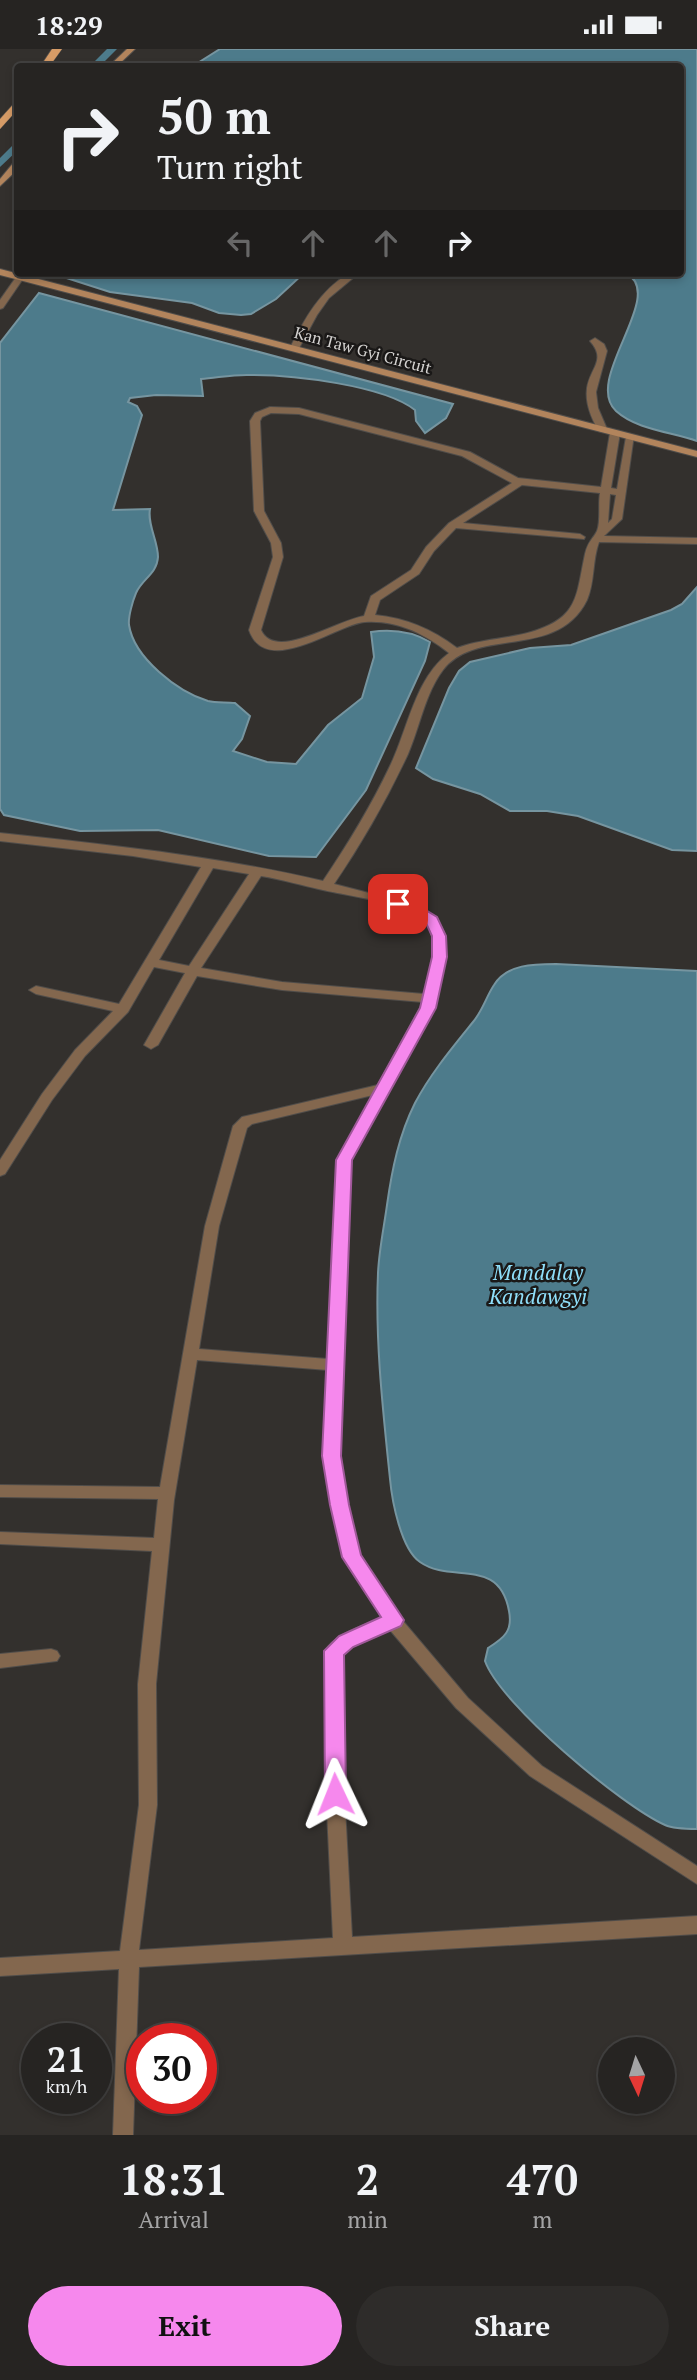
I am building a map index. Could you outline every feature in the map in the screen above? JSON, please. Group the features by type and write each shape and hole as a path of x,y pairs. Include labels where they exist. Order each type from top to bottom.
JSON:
{"main road":[{"path":"0,126 14,107"}],"street":[{"path":"115,63 131,49"},
{"path":"0,184 14,168"},
{"path":"0,306 21,277"},
{"name":"Kan Taw Gyi Circuit","path":"29,277 697,454"},
{"path":"295,348 317,303 347,277"},
{"path":"595,341 602,347 604,357 592,383 592,407 602,429"},
{"path":"456,653 426,630 368,619 354,621 289,646 273,646 257,636 255,630 278,557 276,543 259,512 255,421 258,415 278,409 307,413 466,454 492,466 509,479 621,492"},
{"path":"325,887 356,844 406,743 437,670 456,653 486,643 532,636 561,623 580,601 599,535 615,433"},
{"path":"599,535 613,526 617,519 631,437"},
{"path":"368,619 375,598 415,572 430,549 453,525 521,481"},
{"path":"453,525 580,537"},
{"path":"599,535 697,541"},
{"path":"0,837 102,848 257,872 382,899 414,909 432,921 439,936 439,957 430,999 416,1031 344,1160 331,1456 339,1505 352,1557 394,1620 462,1703 536,1771 697,1875"},
{"path":"0,1171 47,1097 80,1053 123,1009 209,864"},
{"path":"151,1045 204,952 257,872"},
{"path":"152,963 194,973 298,988 378,992 430,999"},
{"path":"36,990 123,1009"},
{"path":"123,2135 130,1959 148,1805 147,1683 167,1493 212,1226 240,1126 247,1120 385,1088"},
{"path":"189,1354 337,1365"},
{"path":"0,1491 167,1493"},
{"path":"0,1538 161,1545"},
{"path":"343,1947 334,1769 334,1651 346,1642 394,1620"},
{"path":"0,1661 51,1656"},
{"path":"0,1968 697,1925"}],"water":[{"path":"220,49 697,49 697,441 634,422 616,411 608,397 609,379 637,299 636,284 630,277 684,277 684,63 198,63"},
{"path":"63,277 300,277 276,299 251,314 241,315 219,313 192,303 110,292"},
{"path":"39,293 453,404 446,418 425,433 416,421 415,410 400,401 360,388 290,377 245,375 201,379 203,396 156,395 130,398 128,402 137,406 142,415 113,510 150,509 158,557 155,568 133,600 129,625 139,650 171,682 208,701 235,703 250,716 242,739 233,751 267,762 296,764 328,725 362,698 374,657 371,632 401,632 430,642 425,661 366,790 316,857 269,856 158,830 80,831 4,815 0,809 0,343"},
{"path":"697,587 697,851 672,850 578,816 547,811 510,811 480,794 433,779 416,768 449,688 459,671 470,662 530,648 571,645 671,610 682,604"},
{"name":"Mandalay Kandawgyi","path":"556,964 697,971 697,1829 665,1825 621,1797 565,1752 513,1702 495,1680 485,1661 488,1648 503,1637 510,1624 504,1594 495,1583 485,1577 432,1568 420,1562 413,1556 403,1536 393,1499 380,1376 377,1299 380,1247 400,1140 421,1092 476,1017 499,978 522,967"}],"waterway":[{"path":"97,63 112,49"},
{"path":"0,164 14,148"}],"route":[{"path":"335,1794 334,1651 346,1642 394,1620 352,1557 339,1505 331,1456 344,1160 405,1054 428,1008 439,957 439,936 432,921 414,909 398,904"}]}
